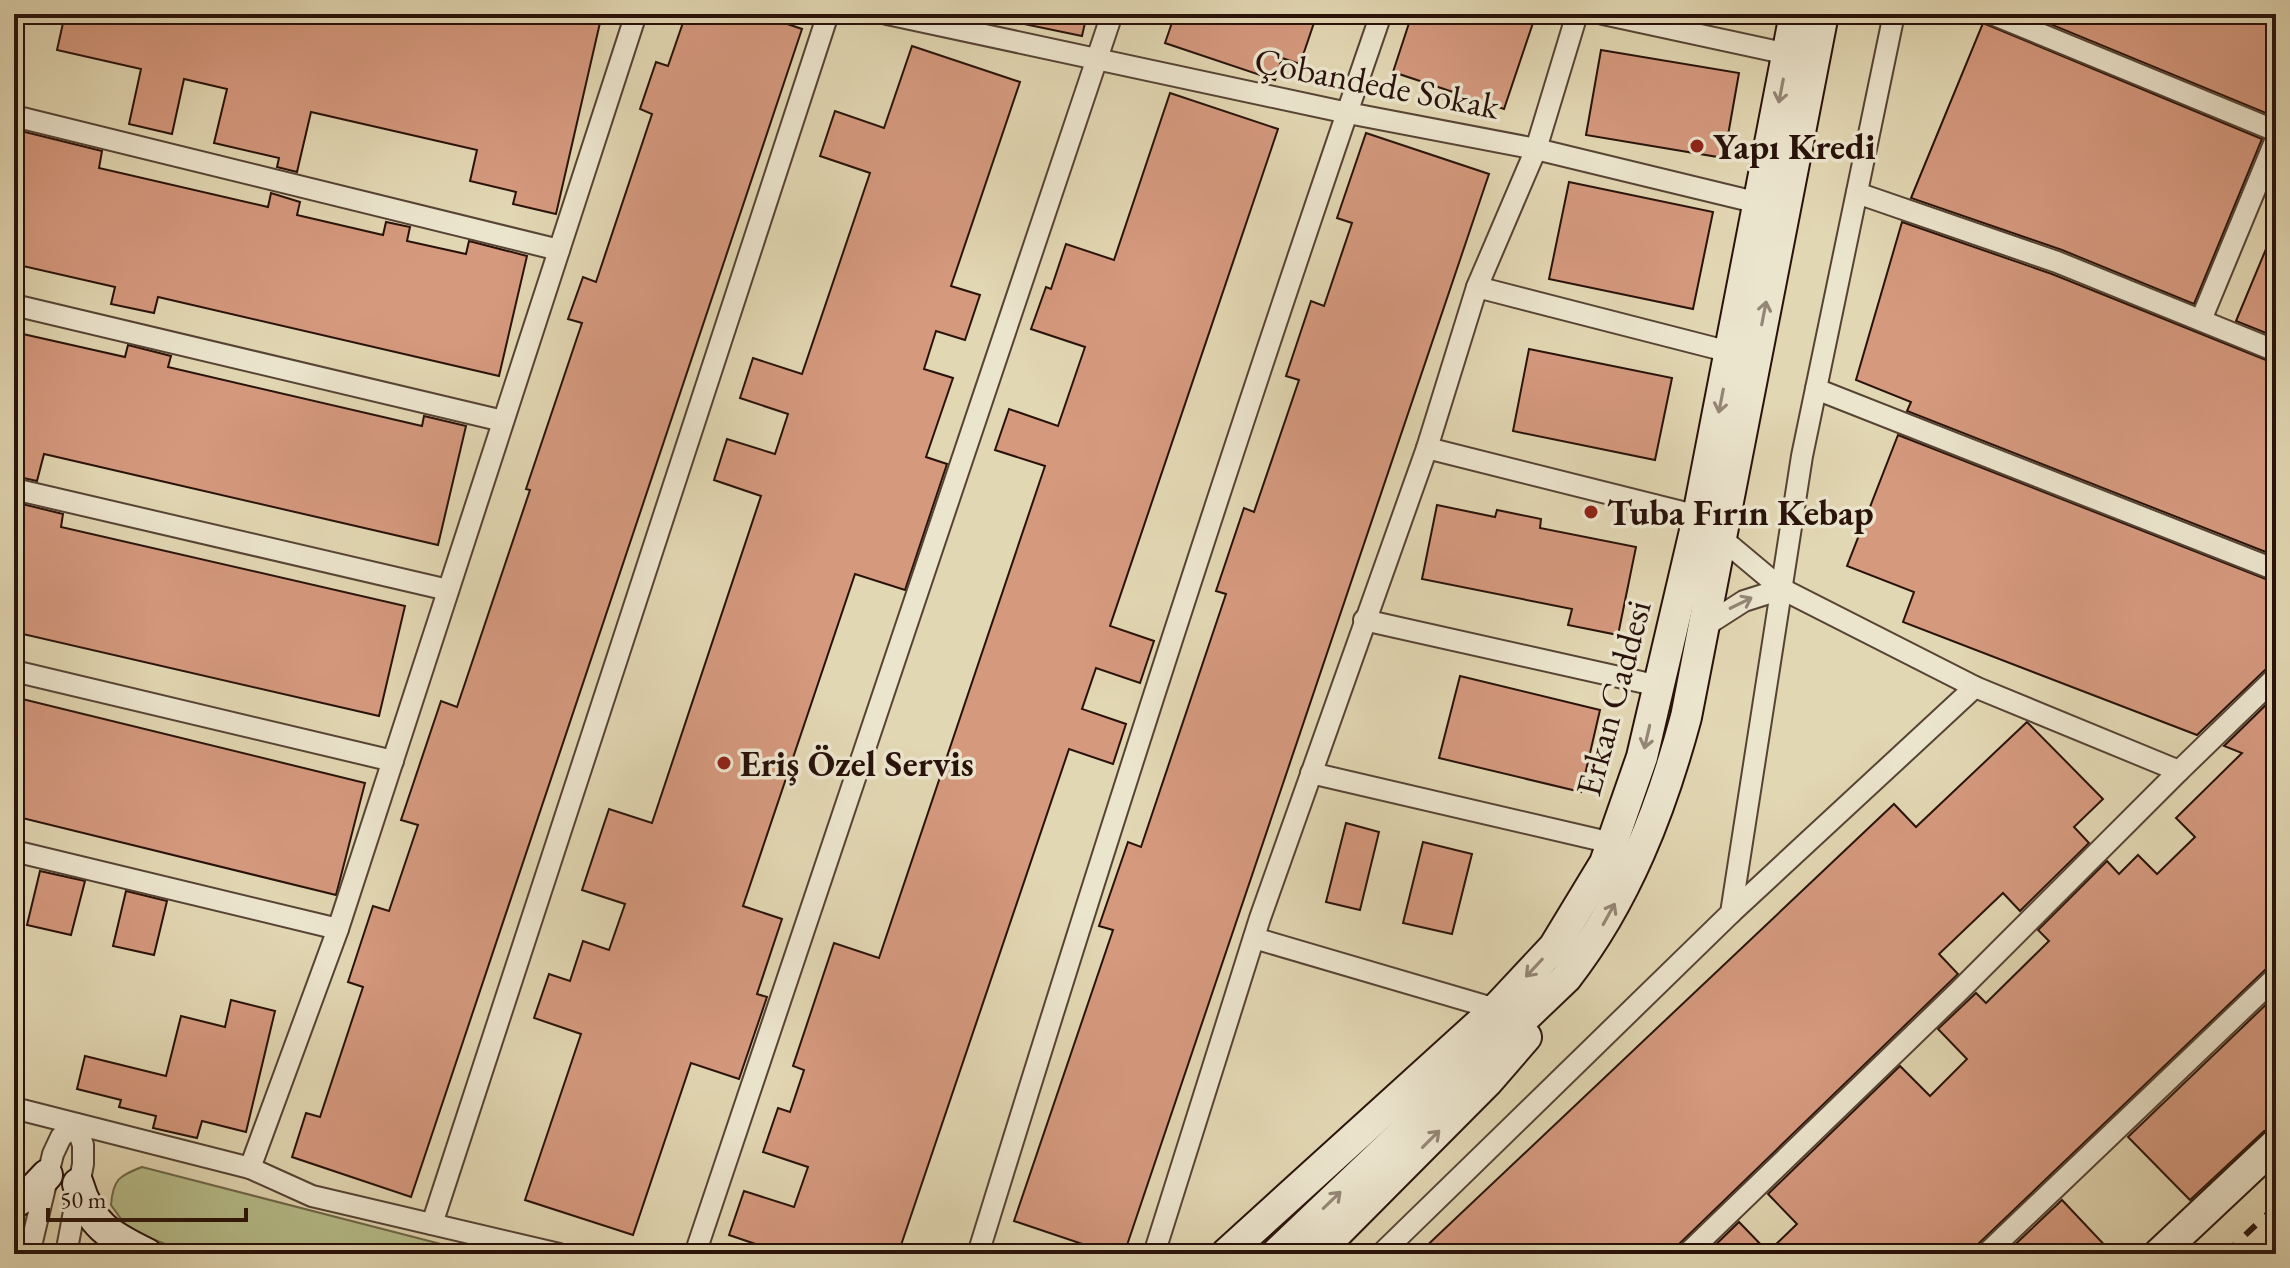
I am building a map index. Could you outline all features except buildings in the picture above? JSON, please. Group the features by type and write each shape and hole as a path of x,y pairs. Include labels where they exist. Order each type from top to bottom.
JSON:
{"main road":[{"name":"Erkan Caddesi","path":"1226,1254 1496,1009 1554,947 1605,863 1642,757 1698,516 1795,14"},
{"name":"Erkan Caddesi","path":"1276,1254 1566,978 1589,949 1642,849 1677,753 1705,626 1823,14"},
{"path":"1316,1254 1488,1081 1526,1037 1566,978"},
{"path":"2159,1254 2276,1144"},
{"path":"14,1203 30,1193 47,1175"},
{"path":"78,1184 84,1205 93,1220 107,1232 147,1254"}],"street":[{"path":"250,1168 338,929 636,14"},
{"path":"432,1224 828,14"},
{"name":"Çobandede Sokak","path":"887,14 1348,113 1536,149 1759,203"},
{"path":"695,1254 1112,14"},
{"path":"978,1254 1067,965 1255,387 1381,14"},
{"path":"1154,1254 1254,938 1427,448 1477,287 1536,149 1577,14"},
{"path":"1603,14 1788,54"},
{"path":"1731,913 1802,456 1894,14"},
{"path":"1992,14 2276,131"},
{"path":"14,116 559,250"},
{"path":"2201,320 2276,139"},
{"path":"1857,193 2057,262 2276,351"},
{"path":"1477,287 1730,352"},
{"path":"14,305 503,421"},
{"path":"1816,389 2276,570"},
{"path":"1427,448 1698,516"},
{"path":"14,489 448,590"},
{"path":"1721,538 1782,589 1975,687 2179,771"},
{"path":"1705,626 1744,601 1782,589"},
{"path":"1364,620 1659,686"},
{"path":"14,671 393,761"},
{"path":"1687,1254 1958,992 2276,677"},
{"path":"1381,1254 1731,913 1975,687"},
{"path":"1311,773 1612,843"},
{"path":"14,851 338,929"},
{"path":"1254,938 1496,1009"},
{"path":"1986,1254 2276,977"},
{"path":"14,1108 250,1168 312,1196 559,1254"},
{"path":"29,1254 47,1175 61,1137 76,1124"},
{"path":"66,1254 83,1145 76,1124"}],"green space":[{"path":"142,1167 481,1254 191,1254 129,1230 111,1205 113,1189 119,1180"}],"railway":[{"path":"2225,1254 2276,1206"},
{"path":"2261,1254 2276,1240"}],"place":[{"name":"Yapı Kredi","path":"1697,146"},
{"name":"Tuba Fırın Kebap","path":"1591,512"},
{"name":"Eriş Özel Servis","path":"724,763"}]}
